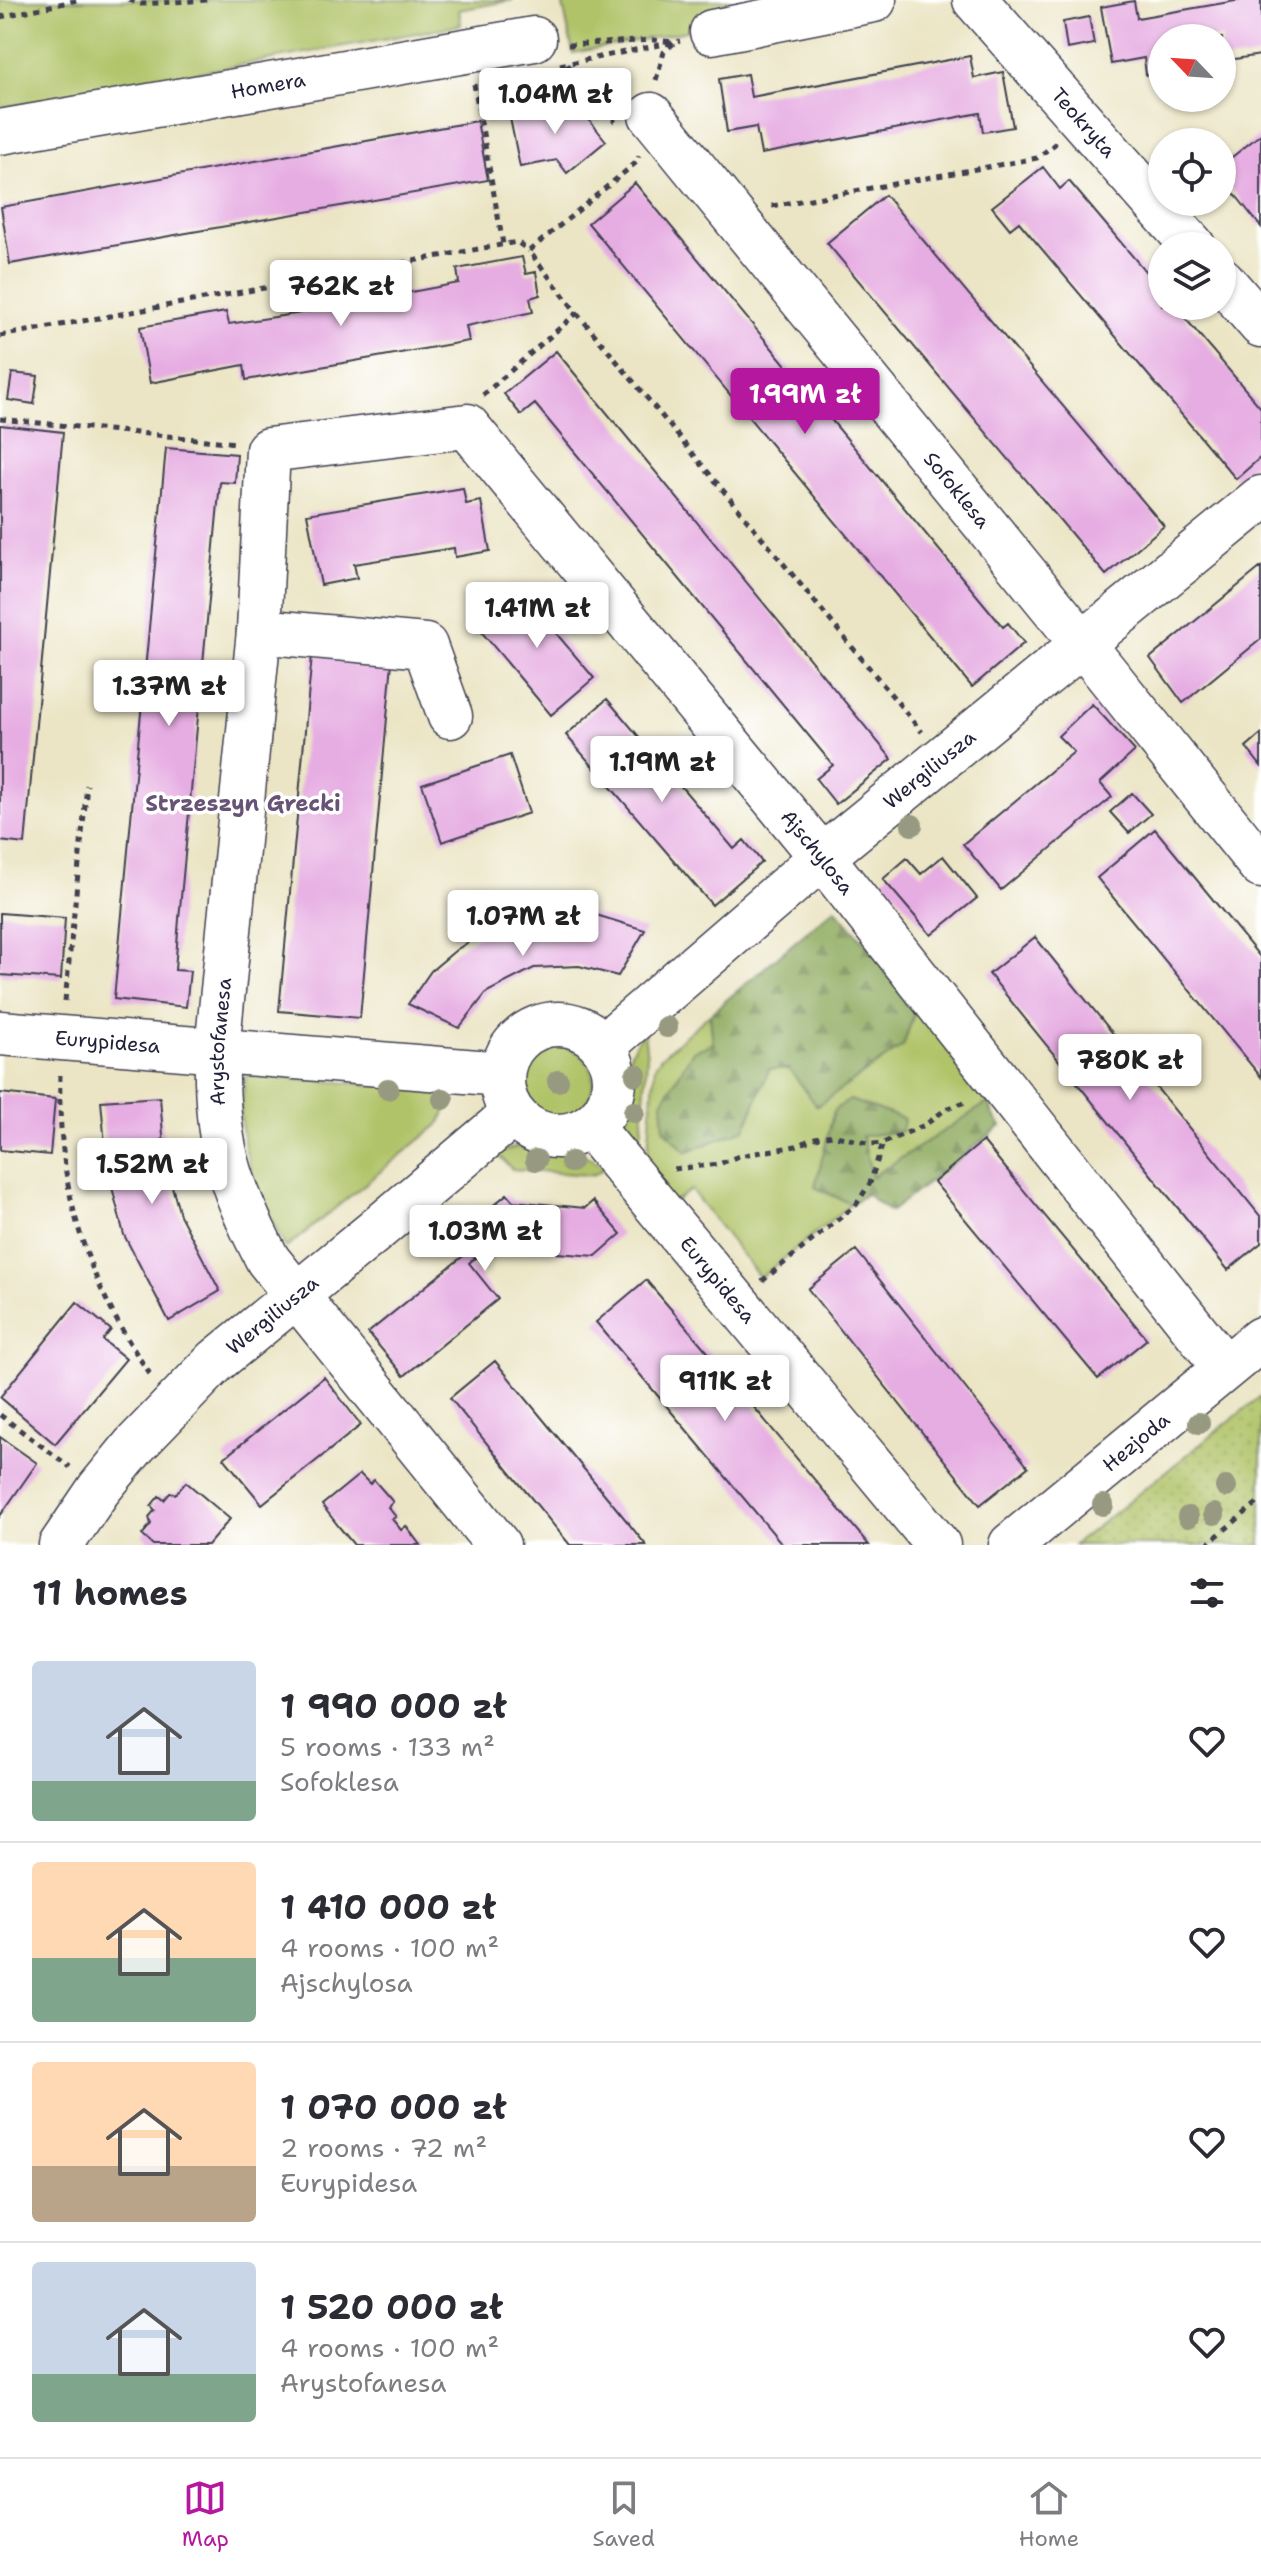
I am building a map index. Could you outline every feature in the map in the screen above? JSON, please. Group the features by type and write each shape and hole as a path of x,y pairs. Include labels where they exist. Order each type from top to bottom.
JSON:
{"street":[{"path":"693,37 874,0"},
{"name":"Teokryta","path":"975,0 1181,232"},
{"name":"Homera","path":"0,132 469,51 535,54"},
{"name":"Sofoklesa","path":"643,120 731,213 1261,866"},
{"path":"1236,296 1261,325"},
{"path":"268,450 467,426"},
{"name":"Ajschylosa","path":"467,426 822,857 1225,1368"},
{"name":"Arystofanesa","path":"268,450 259,631 217,1050 216,1091 230,1180 268,1260 498,1545"},
{"name":"Wergiliusza","path":"603,1046 822,857 1261,498"},
{"path":"259,631 425,646 450,716"},
{"path":"565,1024 586,1031 603,1046 612,1066 613,1089 606,1110 590,1126 569,1135 547,1135 526,1126 507,1094 509,1053 523,1036 543,1026 565,1024"},
{"name":"Eurypidesa","path":"0,1033 217,1050 507,1094"},
{"name":"Wergiliusza","path":"61,1545 99,1489 176,1400 216,1361 296,1295 507,1094"},
{"name":"Eurypidesa","path":"590,1126 938,1545"},
{"name":"Hezjoda","path":"1011,1545 1261,1339"}],"path":[{"path":"0,17 78,0"},
{"path":"129,0 141,4 207,0"},
{"path":"542,113 535,54 566,45 693,37"},
{"path":"643,120 567,64 693,37"},
{"path":"529,251 638,161 643,120 664,52 693,37"},
{"path":"469,51 503,244"},
{"path":"480,116 540,105"},
{"path":"731,213 1037,158 1085,122"},
{"path":"0,336 517,242 529,251 943,758"},
{"path":"467,426 471,407 577,313"},
{"path":"0,419 226,440 268,450"},
{"path":"87,785 62,1038 59,1107 63,1162 72,1208 96,1275 125,1334 157,1383 176,1400"},
{"path":"636,1181 651,1171 708,1166 832,1135 871,1144 883,1143 925,1125 959,1102 991,1101 1006,1089"},
{"path":"737,1302 856,1205 870,1183 883,1143"},
{"path":"0,1415 99,1489"},
{"path":"1206,1545 1261,1500"}],"green space":[{"path":"0,0 513,0 459,10 461,25 0,108"},
{"path":"562,0 846,0 573,53"},
{"path":"835,908 917,1004 903,1046 817,1106 789,1069 769,1069 745,1129 686,1152 664,1129 662,1102 693,1051 713,1044 710,1014"},
{"path":"917,1004 989,1102 871,1177 862,1136 902,1131 850,1100 815,1187 851,1204 760,1278 691,1190 672,1203 640,1159 648,1149 655,1066 661,1057 710,1014 713,1044 745,1129 769,1069 789,1069 817,1106 903,1046"},
{"path":"644,1032 647,1057 642,1129 631,1145 624,1117 623,1086 629,1057"},
{"path":"557,1046 577,1052 587,1062 593,1082 587,1102 577,1112 557,1118 537,1112 527,1102 521,1082 527,1062 537,1052"},
{"path":"246,1075 449,1091 450,1103 439,1124 286,1248 263,1200 245,1147 241,1112"},
{"path":"850,1100 904,1119 902,1131 862,1136 872,1177 989,1102 1001,1126 890,1212 866,1194 851,1204 815,1187 834,1110"},
{"path":"517,1147 581,1153 605,1167 587,1175 512,1169 496,1153"},
{"path":"1261,1396 1261,1545 1074,1545"}],"building":[{"path":"1241,0 1261,0 1261,55 1236,59 1236,24 1148,24 1148,75 1144,58 1111,64 1101,7 1134,1 1137,18"},
{"path":"1089,17 1094,44 1067,49 1063,22"},
{"path":"970,56 974,78 1003,72 1013,127 983,132 980,113 761,154 756,127 727,132 719,79 747,74 751,97"},
{"path":"574,101 606,141 567,173 557,160 520,167 509,113 535,108 536,114 546,113 545,107"},
{"path":"477,121 488,180 10,264 1,207"},
{"path":"1261,134 1261,227 1236,196 1236,154"},
{"path":"1043,167 1060,189 1069,181 1148,274 1148,320 1187,320 1261,408 1261,457 1236,479 1019,222 1010,229 992,207"},
{"path":"635,183 1003,627 1008,623 1024,643 972,687 588,223"},
{"path":"885,195 1164,526 1106,575 827,243"},
{"path":"522,257 526,274 536,272 540,295 530,298 533,312 466,326 469,341 246,380 244,365 150,383 140,327 226,312 229,324 295,314 459,283 457,269"},
{"path":"556,351 892,759 836,804 816,779 833,765 535,404 521,415 504,394"},
{"path":"12,373 38,376 34,404 8,400"},
{"path":"0,425 63,432 25,844 0,841"},
{"path":"166,448 237,454 235,483 220,482 179,919 175,970 190,971 186,1007 114,999"},
{"path":"463,488 466,504 481,501 490,551 455,557 454,548 354,564 357,578 321,585 307,514"},
{"path":"1261,567 1261,639 1183,703 1150,658"},
{"path":"533,584 555,610 544,619 594,678 551,715 479,629"},
{"path":"312,655 392,662 360,1018 279,1011"},
{"path":"607,699 734,849 744,840 762,862 712,905 566,735"},
{"path":"1092,704 1135,751 1100,783 1112,797 1001,890 963,844 1074,752 1058,736"},
{"path":"1261,734 1261,766 1246,747"},
{"path":"510,755 529,813 442,842 422,784"},
{"path":"1132,793 1151,814 1129,833 1110,812"},
{"path":"1155,829 1261,958 1261,1077 1097,878"},
{"path":"943,856 977,898 931,935 883,879 907,858 921,874"},
{"path":"580,910 645,930 618,976 579,966 534,968 487,992 459,1028 408,1004 431,971 456,950 499,923 536,913"},
{"path":"0,913 65,918 61,979 0,975"},
{"path":"1035,937 1261,1217 1261,1243 1228,1270 989,974"},
{"path":"0,1093 55,1099 50,1155 0,1150"},
{"path":"160,1097 165,1161 180,1215 220,1291 169,1321 124,1235 107,1167 101,1101"},
{"path":"983,1141 1147,1339 1098,1379 934,1182"},
{"path":"507,1194 513,1201 585,1208 593,1201 621,1234 596,1256 534,1248 534,1251 495,1248 492,1244 469,1263 498,1299 404,1376 368,1333 463,1256 450,1241"},
{"path":"856,1250 1028,1467 980,1505 808,1289"},
{"path":"646,1280 869,1545 783,1545 596,1322"},
{"path":"77,1302 111,1330 103,1340 126,1359 55,1444 0,1397"},
{"path":"495,1361 646,1545 570,1545 523,1488 450,1398"},
{"path":"324,1377 361,1425 262,1504 224,1458"},
{"path":"0,1437 37,1463 0,1516"},
{"path":"360,1474 370,1484 374,1480 393,1502 388,1507 396,1517 392,1519 401,1530 406,1526 420,1545 354,1545 322,1505"},
{"path":"186,1482 230,1519 208,1545 153,1545 142,1535 151,1524 149,1517 155,1510 151,1506 159,1496 164,1500 170,1493 176,1494"}],"district":[{"name":"Strzeszyn Grecki","path":"243,803"}]}
